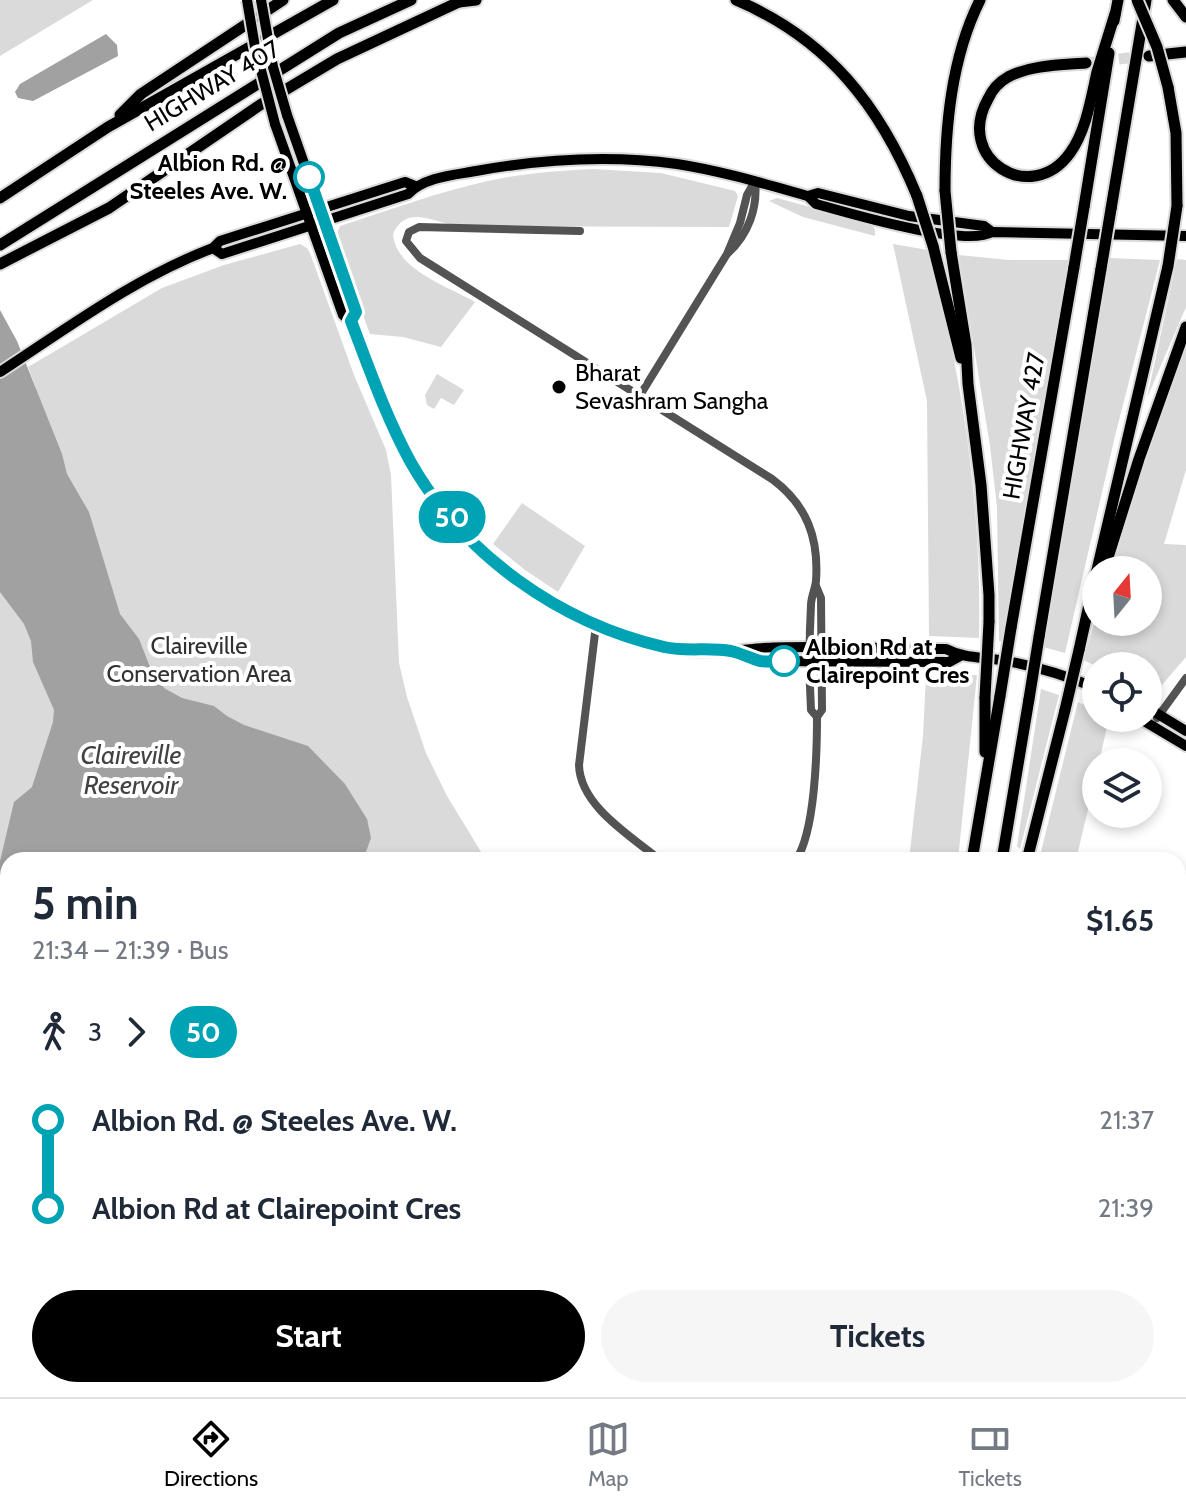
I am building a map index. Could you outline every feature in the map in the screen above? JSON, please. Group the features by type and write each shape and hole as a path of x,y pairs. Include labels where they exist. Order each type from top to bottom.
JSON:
{"highway":[{"path":"108,127 141,94 283,0"},
{"name":"HIGHWAY 407","path":"0,198 108,127 333,0"},
{"name":"HIGHWAY 407","path":"0,245 339,33 411,0"},
{"path":"0,264 109,208 260,105 337,59 461,1 476,0"},
{"path":"736,0 795,31 836,67 872,107 901,155 917,196 968,384"},
{"name":"HIGHWAY 427","path":"973,852 1118,0"},
{"path":"1100,556 1168,266 1177,206 1176,133 1168,87 1157,47 1137,0"},
{"path":"1003,852 1146,0"},
{"path":"1173,0 1186,17"},
{"path":"979,3 954,81 945,149 945,191 966,345 989,595 984,786"},
{"path":"1086,63 1032,69 1008,77 993,90 981,110 978,129 984,153 1000,169 1016,177 1035,176 1056,169 1071,152 1085,123 1115,14"},
{"path":"1149,56 1186,52"},
{"path":"1108,556 1186,327"},
{"path":"1029,852 1082,636"},
{"path":"1079,650 1083,636"}],"main road":[{"path":"247,0 255,47 275,124 343,315 351,321 400,440 411,462 439,502 476,544 519,582 596,625 686,651 946,649 960,656 1023,664 1082,683"},
{"path":"261,0 273,67 287,115 356,312 351,321"},
{"path":"213,248 222,254 408,194 415,186 448,176 549,161 595,160 678,164 808,196 818,193 909,216 984,226 992,232 1186,236"},
{"path":"0,372 159,271 213,248 220,241 405,182 415,186"},
{"path":"729,651 762,661 949,662 960,656"},
{"path":"1162,716 1186,731"},
{"path":"1162,731 1186,746"}],"street":[{"path":"639,397 727,254 738,244 748,226 757,198 755,181"},
{"path":"580,231 419,227 409,232 406,241 420,258 772,479 792,496 806,515 813,534 815,585 821,598 811,710 817,717 812,795 800,852"},
{"path":"596,625 579,765 581,784 596,805 651,852"},
{"path":"1162,710 1186,678"}],"green space":[{"path":"0,0 93,0 0,56"},
{"path":"593,169 661,173 735,191 738,196 729,227 459,226 422,217 405,219 393,234 403,258 425,276 475,302 441,347 403,337 370,334 341,255 343,253 336,236 340,226 488,181 527,174"},
{"path":"777,198 869,223 875,229 875,236 803,217 769,201"},
{"name":"Claireville Conservation Area","path":"300,244 310,253 354,375 386,450 391,475 399,663 407,697 426,753 447,796 481,852 0,852 0,409 36,388 28,367 162,288 224,265"},
{"path":"893,244 928,250 951,346 968,442 973,491 979,638 929,636 927,401"},
{"path":"959,255 1009,260 1070,260 1005,642 999,641 997,507 990,446"},
{"path":"1109,258 1160,260 1087,556 1082,556 1082,579 1065,653 1043,647"},
{"path":"1177,259 1186,260 1186,307 1147,398"},
{"path":"1186,341 1186,470 1164,544 1186,545 1186,657 1162,685 1162,652 1085,652 1090,636 1162,636 1162,556 1115,556"},
{"path":"437,374 464,390 454,405 441,398 434,409 427,405 425,395"},
{"path":"522,503 585,546 558,592 493,544"},
{"path":"977,675 959,852 910,852 923,736 926,676"},
{"path":"1041,689 1059,695 1020,849 1017,846"},
{"path":"1078,702 1082,704 1082,732 1106,732 1102,748 1082,748 1084,828 1078,852 1041,852"}],"water":[{"path":"106,34 117,45 118,56 33,101 18,98 15,92 20,84"},
{"name":"Claireville Reservoir","path":"0,310 17,341 67,474 89,512 120,614 139,639 150,667 164,688 182,698 214,706 244,725 308,746 345,784 367,819 371,838 366,852 2,852 14,802 32,787 54,710 33,662 31,641 24,624 0,592"}],"tunnel":[{"path":"1086,63 1145,56"}],"bus line":[{"name":"50","path":"309,177 356,312 351,321 400,440 428,488 472,540 519,582 596,625 664,647 686,651 729,651 762,661 784,661"}],"place":[{"name":"Albion Rd. @ Steeles Ave. W.","path":"309,177"},
{"name":"Bharat Sevashram Sangha","path":"559,387"},
{"name":"Albion Rd at Clairepoint Cres","path":"784,661"}]}
